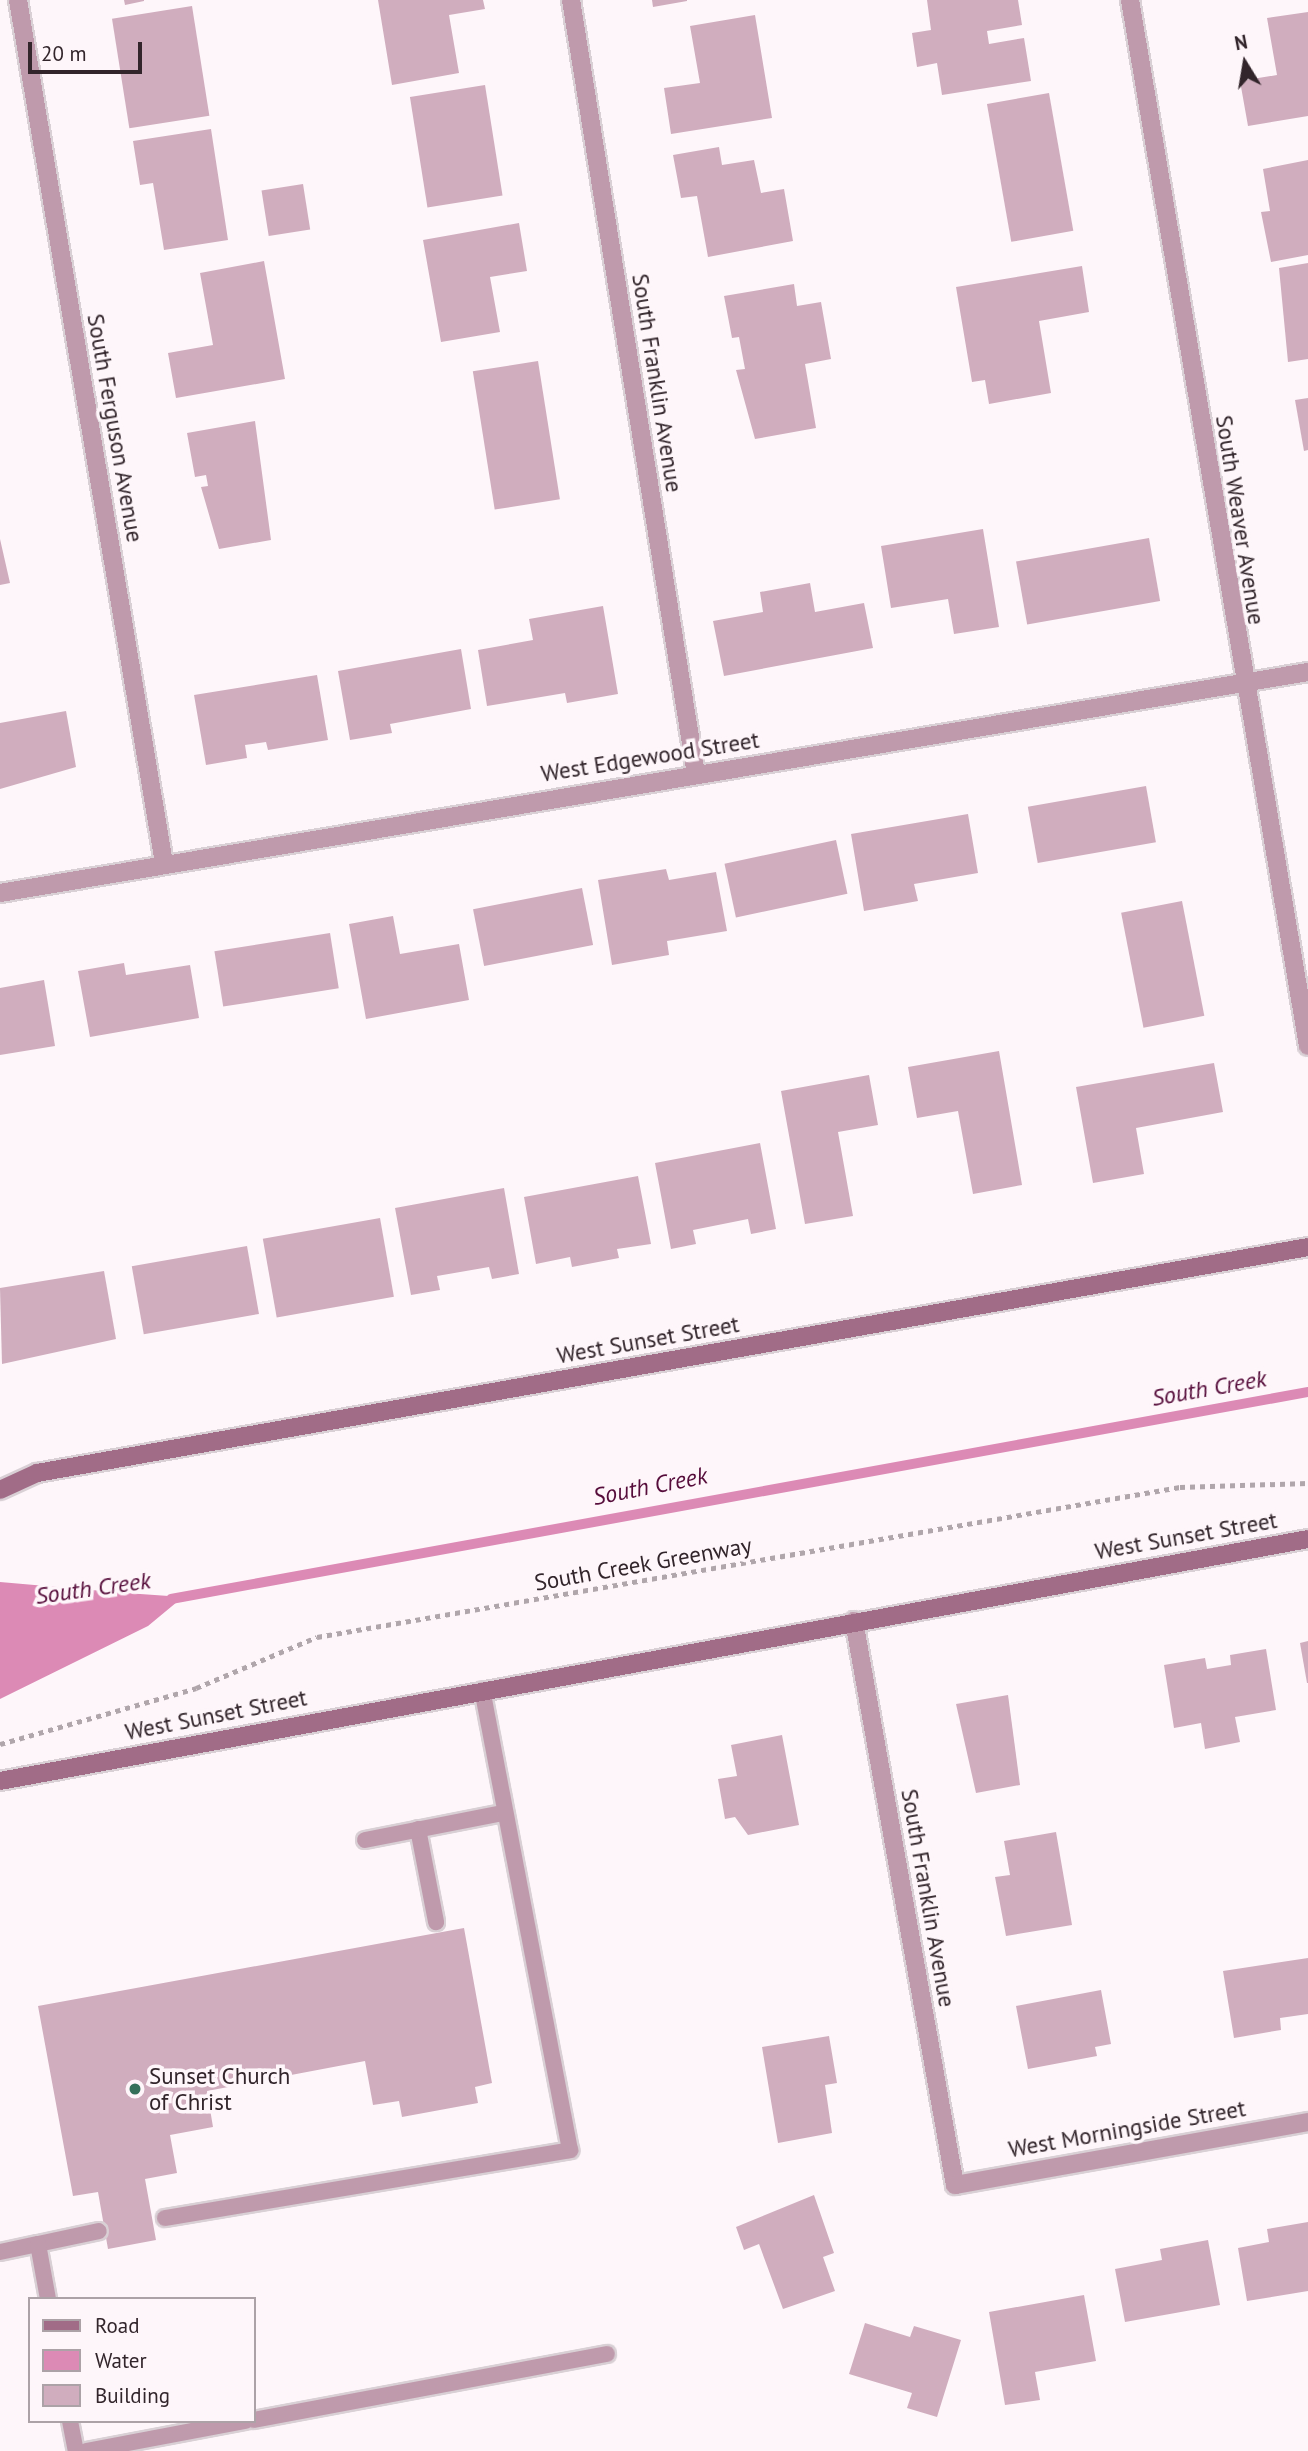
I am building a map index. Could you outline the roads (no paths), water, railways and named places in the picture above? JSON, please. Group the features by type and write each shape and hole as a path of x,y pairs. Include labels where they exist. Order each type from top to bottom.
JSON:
{"main road":[{"name":"West Sunset Street","path":"0,1490 37,1473 1308,1247"},
{"path":"0,1476 37,1473"},
{"name":"West Sunset Street","path":"0,1781 1308,1539"}],"street":[{"name":"South Ferguson Avenue","path":"18,0 164,863"},
{"name":"South Franklin Avenue","path":"571,0 696,774"},
{"name":"South Weaver Avenue","path":"1130,0 1242,684 1308,1046"},
{"name":"West Edgewood Street","path":"0,893 164,863 1308,672"},
{"name":"South Franklin Avenue","path":"854,1621 955,2185"},
{"name":"West Morningside Street","path":"955,2185 1308,2122"}],"lane":[{"path":"165,2218 570,2150 503,1813 482,1690"},
{"path":"365,1840 503,1813"},
{"path":"418,1829 436,1922"},
{"path":"0,2252 99,2231"},
{"path":"38,2244 48,2297"},
{"path":"256,2420 607,2354"},
{"path":"70,2423 76,2451"},
{"path":"86,2451 234,2423"}],"water":[{"path":"0,1582 183,1597 148,1626 0,1699"}],"waterway":[{"name":"South Creek","path":"171,1599 1308,1392"}],"place":[{"name":"Sunset Church of Christ","path":"135,2089"}]}
